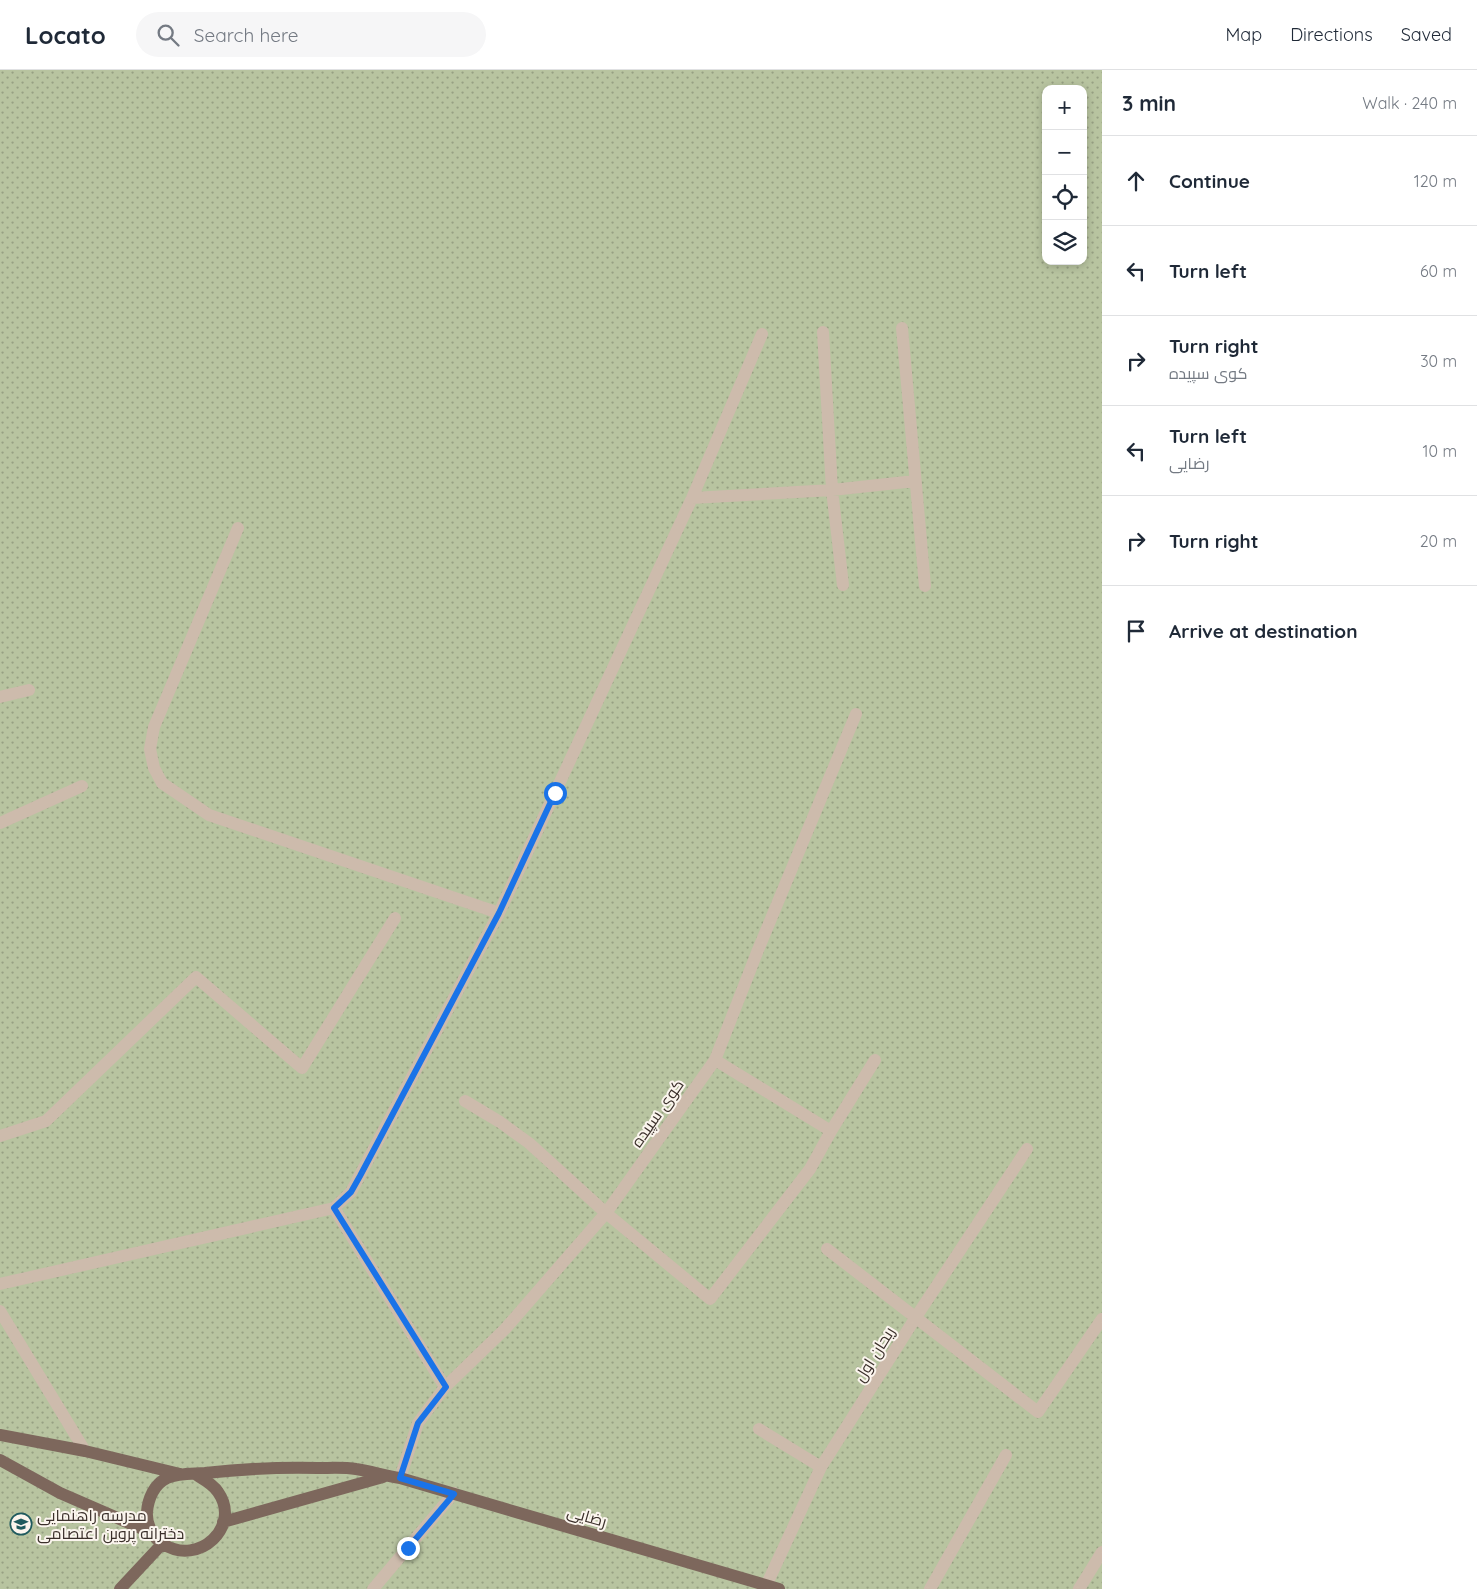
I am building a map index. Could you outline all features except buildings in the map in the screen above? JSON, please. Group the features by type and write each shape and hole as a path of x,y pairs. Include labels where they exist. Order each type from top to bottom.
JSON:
{"main road":[{"path":"0,1435 180,1474 195,1474 210,1483 219,1493 224,1507 223,1522 217,1536 205,1546 191,1551 176,1550 162,1544 152,1533 147,1518 148,1503 154,1490 166,1479 180,1474"},
{"path":"0,1460 60,1493 152,1533"},
{"name":"رضایی","path":"195,1474 235,1470 297,1468 356,1469 400,1478 779,1589"},
{"path":"223,1522 386,1476"},
{"path":"125,1587 162,1544"}],"street":[{"path":"902,328 924,586"},
{"path":"823,332 832,490 842,585"},
{"path":"0,1284 334,1208 351,1192 499,913 692,498 762,334"},
{"path":"692,498 832,490 915,480"},
{"path":"238,528 154,727 150,749 154,768 162,783 209,815 499,913"},
{"path":"0,697 29,690"},
{"name":"کوی سپیده","path":"400,1478 418,1423 446,1387 505,1329 606,1213 715,1060 758,950 856,714"},
{"path":"0,823 82,786"},
{"path":"0,1136 46,1121 196,977 302,1068 395,918"},
{"path":"715,1060 831,1131"},
{"path":"465,1101 500,1122 528,1144 606,1213 710,1299 810,1169 875,1060"},
{"name":"ریحان اول","path":"766,1586 821,1467 916,1317 1027,1149"},
{"path":"334,1208 446,1387"},
{"path":"827,1249 1038,1412 1102,1319"},
{"path":"0,1311 85,1452"},
{"path":"759,1429 821,1467"},
{"path":"930,1589 1006,1455"},
{"path":"373,1589 454,1494"},
{"path":"1079,1589 1102,1552"}],"green space":[{"path":"0,70 1102,70 1102,1589 0,1589"}],"place":[{"name":"مدرسه راهنمایی دخترانه پروین اعتصامی","path":"21,1524"}],"route":[{"path":"408,1548 454,1494 400,1478 418,1423 446,1387 334,1208 351,1192 360,1176 499,913 555,793"}]}
